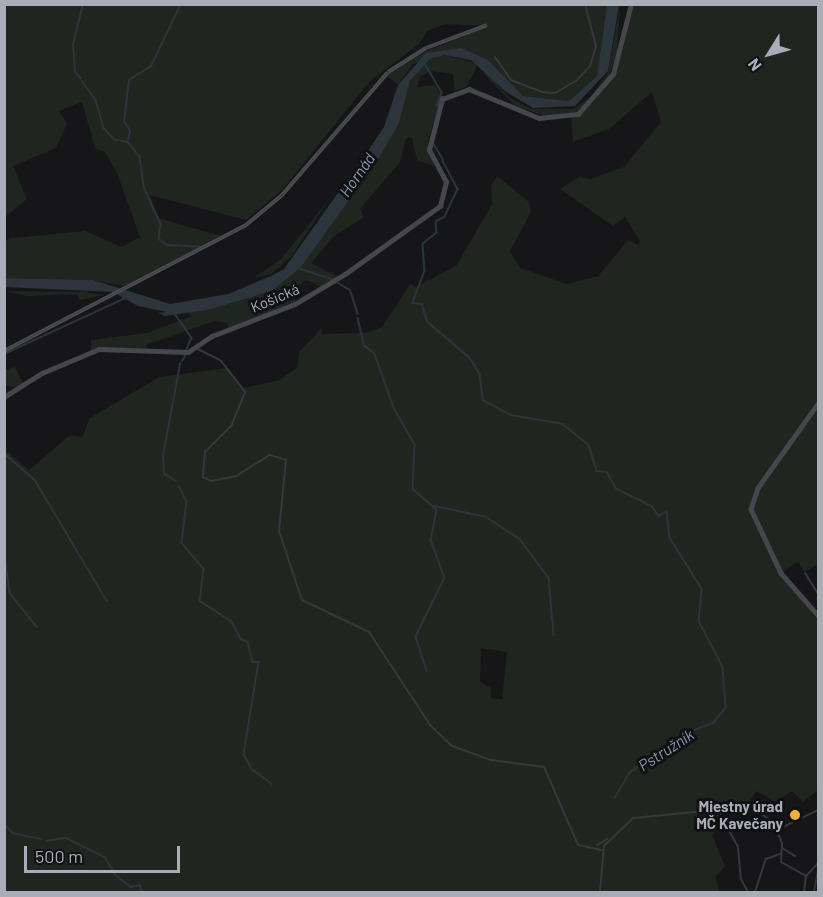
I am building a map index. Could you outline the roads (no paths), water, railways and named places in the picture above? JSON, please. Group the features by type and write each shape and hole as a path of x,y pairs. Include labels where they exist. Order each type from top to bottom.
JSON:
{"street":[{"path":"495,57 511,80 542,92 555,93 576,81 590,66 596,46 585,4"},
{"name":"Košická","path":"4,397 42,373 99,349 186,352 333,282 440,206 446,182 429,150 437,107 463,89 539,118 578,114 613,74 631,4"},
{"path":"196,348 221,361 245,392 231,426 205,452 203,477 211,481 236,476 270,455 286,460 279,531 293,586 302,600 369,632 430,725 452,746 491,760 544,767 578,845 597,845 640,814 687,813 715,805 747,804 779,829 782,848 780,854 784,866 806,876"},
{"path":"819,404 758,488 751,509 781,573 819,615"},
{"path":"805,573 819,594"},
{"path":"715,805 738,847 741,879 748,892"},
{"path":"779,829 819,810"},
{"path":"600,892 602,850 608,838"},
{"path":"597,845 602,850"},
{"path":"782,848 795,856"},
{"path":"755,892 766,859 780,854"},
{"path":"804,892 806,876 819,863"}],"water":[{"name":"Hornád","path":"607,5 619,5 608,71 575,106 533,108 506,92 471,60 445,55 430,59 410,81 399,123 379,158 301,267 272,291 207,310 165,316 158,313 167,312 138,306 113,292 5,287 5,278 93,280 170,304 228,294 271,276 284,269 365,155 384,127 398,85 426,53 461,48 488,60 523,96 569,101 597,76"}],"waterway":[{"path":"81,79 75,72 73,45 83,4"},
{"path":"128,140 130,131 124,122 129,80 151,66 181,4"},
{"name":"Pstružník","path":"426,65 442,93 437,106"},
{"path":"82,81 96,100 104,128 114,139 128,142 140,157 144,187 161,224 159,239 167,245 200,247"},
{"name":"Pstružník","path":"433,142 443,159"},
{"name":"Pstružník","path":"443,161 458,189 445,217 436,222 437,233 423,244 425,271 413,303 422,304 428,322 470,358 480,374 483,400 511,415 563,424 589,445 597,471 607,472 617,489 652,506 659,516 667,511 670,538 702,589 699,621 723,667 726,708 714,723 688,733 630,773 615,798"},
{"path":"298,268 332,279"},
{"path":"338,283 350,290"},
{"path":"351,292 358,314"},
{"path":"4,354 128,297"},
{"path":"173,311 192,338 187,349"},
{"path":"358,318 364,345 375,354 394,408 415,445 413,489 437,510 431,540 445,578 416,637 427,671"},
{"path":"182,361 185,356"},
{"path":"176,482 164,474 163,456 180,364"},
{"path":"4,453 35,480 107,601"},
{"path":"179,486 187,502 182,543 204,569 200,601 232,622 241,639 248,642 253,662 259,662 244,755 252,769 272,784"},
{"path":"435,506 486,517 520,539 549,578 554,635"},
{"path":"4,548 10,593 37,627"},
{"path":"4,824 13,833 41,839"},
{"path":"46,841 66,838 105,857 116,875 131,887 140,885 143,892"},
{"path":"814,892 818,872"}],"railway":[{"path":"4,351 246,225 282,195 388,72 426,48 487,25"}],"place":[{"name":"Miestny úrad MČ Kavečany","path":"795,815"}]}
